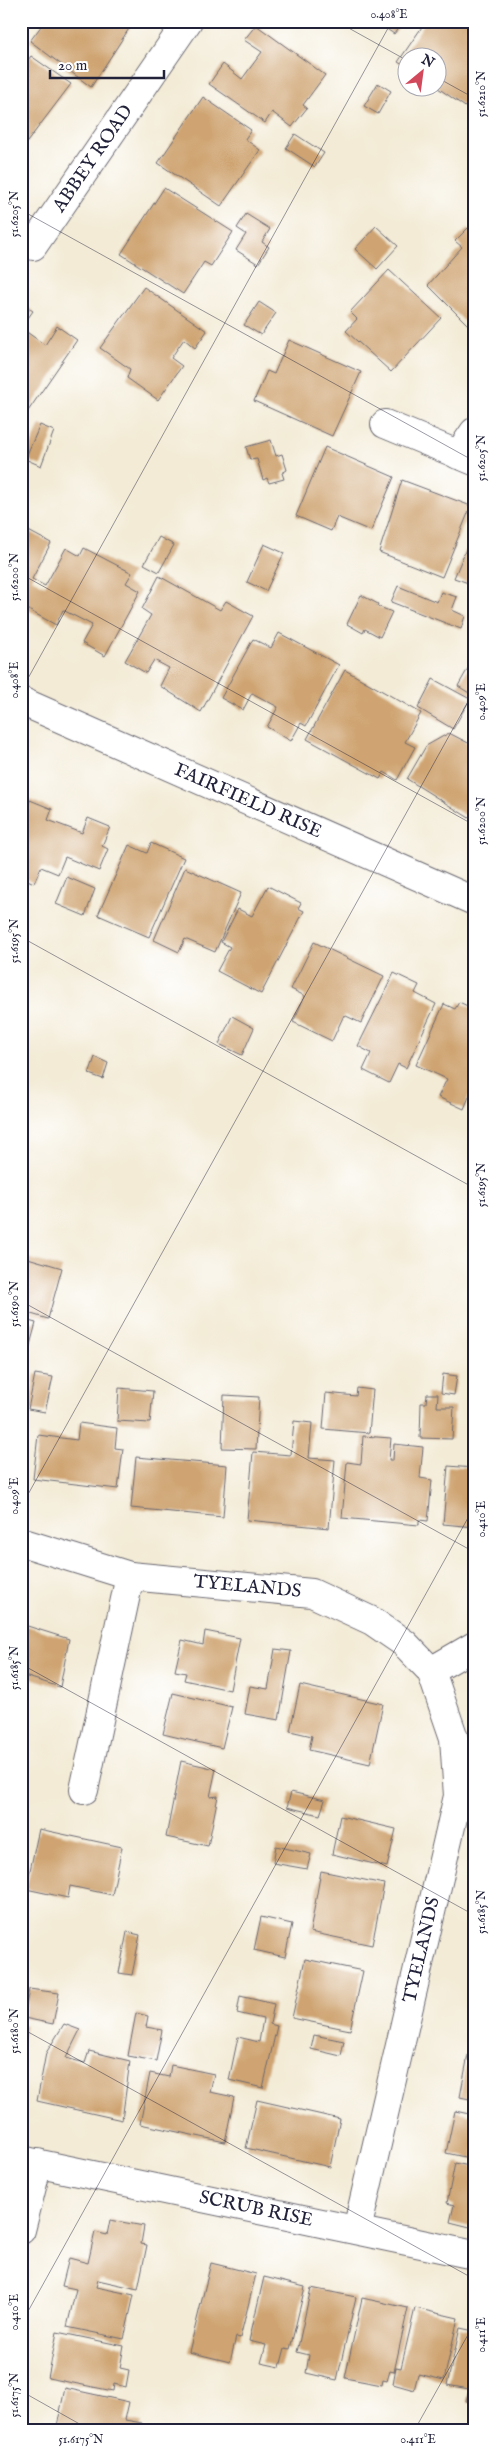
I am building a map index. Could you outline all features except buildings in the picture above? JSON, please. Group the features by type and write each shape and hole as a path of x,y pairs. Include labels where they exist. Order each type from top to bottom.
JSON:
{"street":[{"name":"ABBEY ROAD","path":"33,246 188,21"},
{"path":"386,424 466,458 474,432"},
{"name":"FAIRFIELD RISE","path":"21,701 474,901"},
{"name":"TYELANDS","path":"21,1542 130,1576 312,1593 372,1621 404,1643 431,1671 454,1738 458,1796 357,2230"},
{"path":"84,1790 130,1576"},
{"path":"431,1671 474,1646"},
{"name":"SCRUB RISE","path":"21,2230 30,2161 474,2255"}]}
